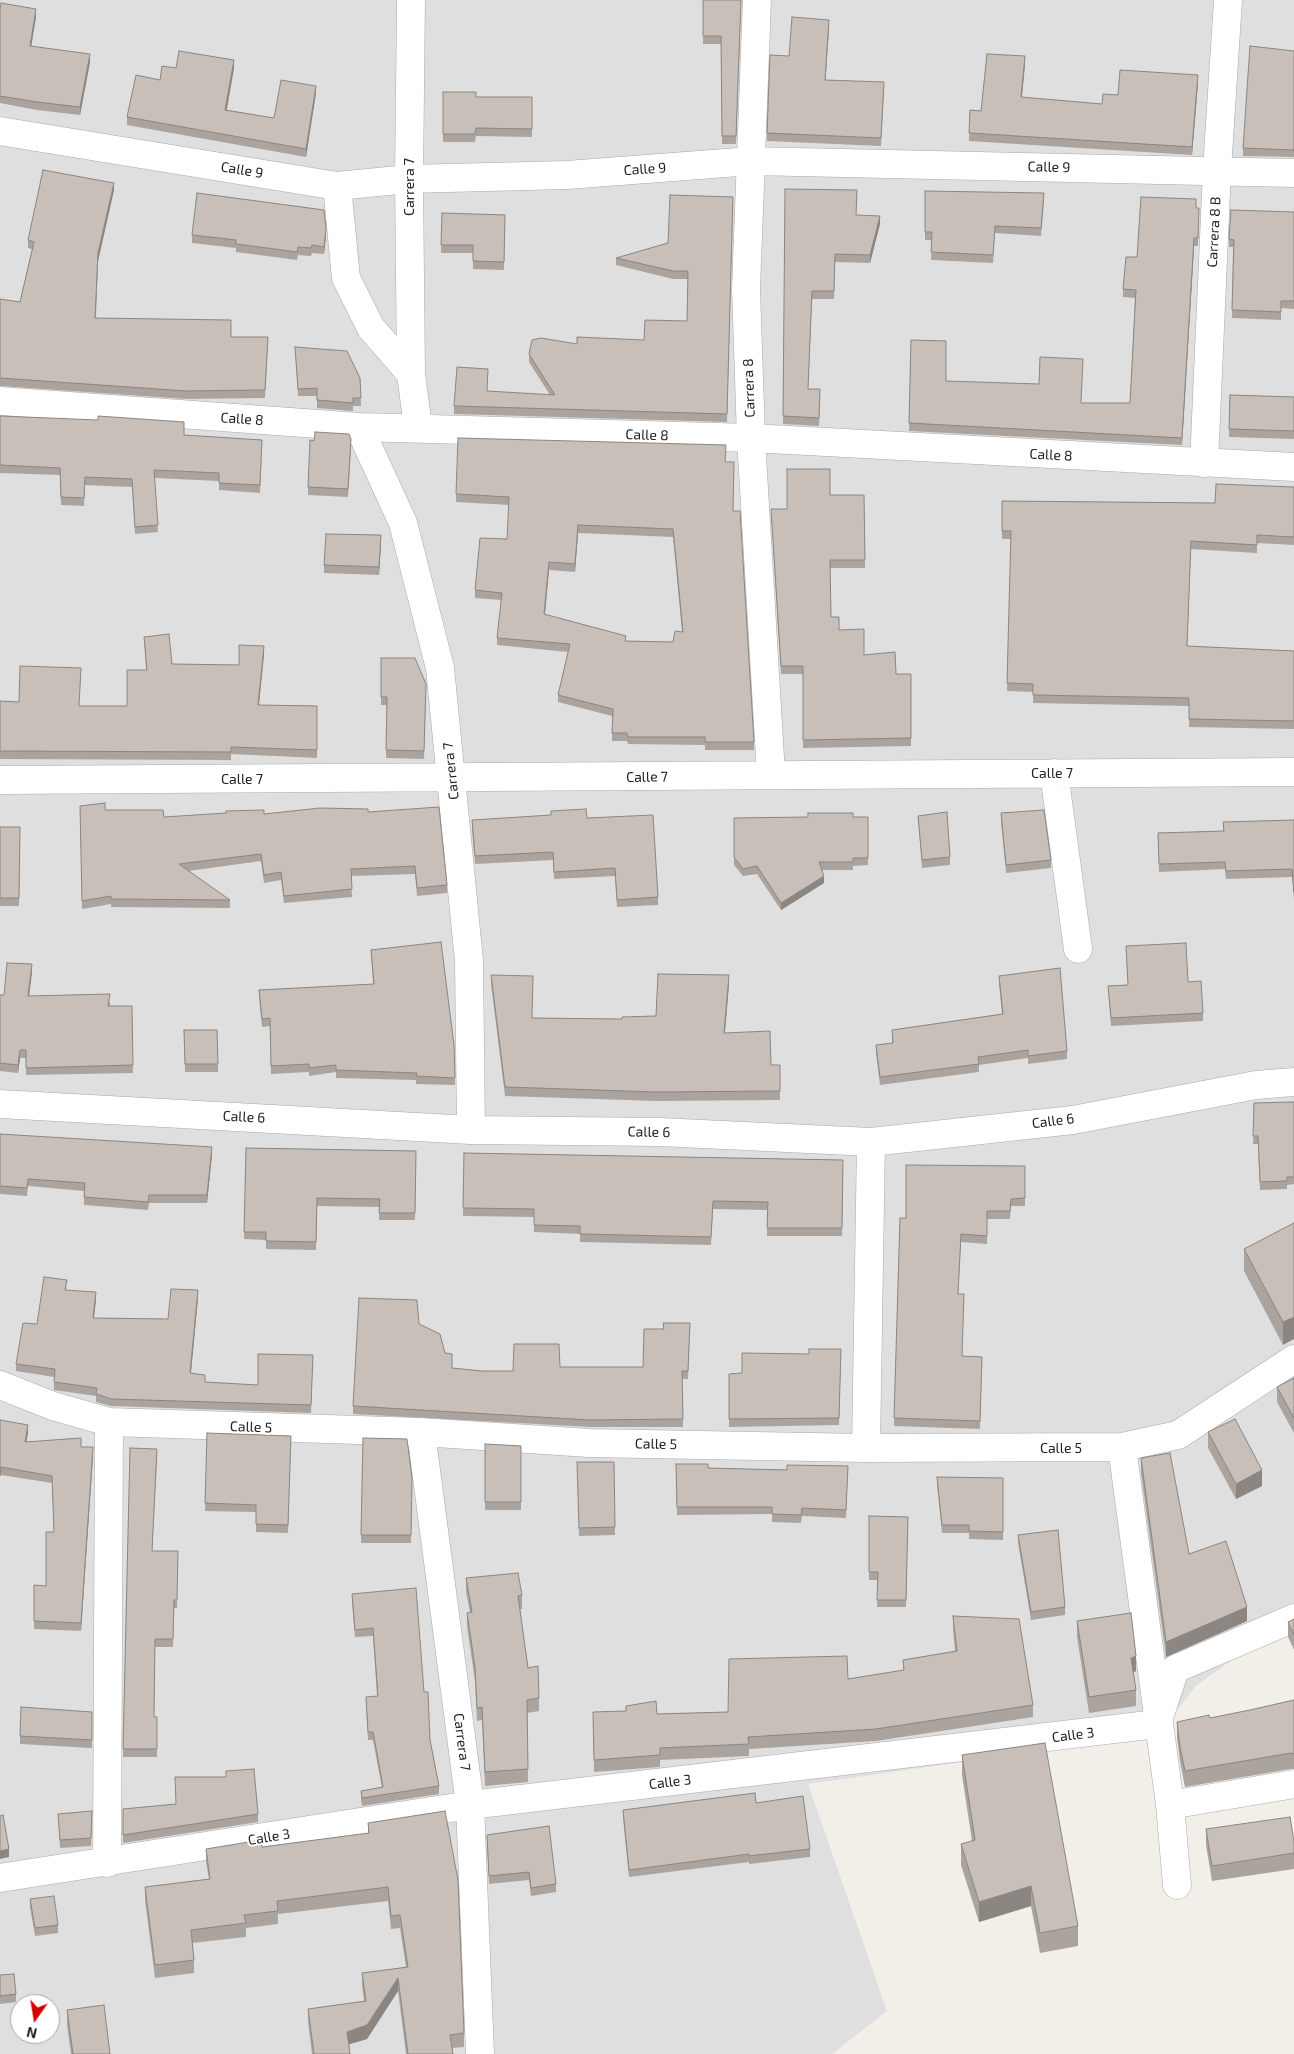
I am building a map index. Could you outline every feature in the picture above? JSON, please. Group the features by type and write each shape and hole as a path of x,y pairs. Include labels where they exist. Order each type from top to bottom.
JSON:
{"street":[{"name":"Carrera 7","path":"411,0 409,179 411,374 418,427"},
{"name":"Carrera 8","path":"756,0 752,161 746,289 750,438 771,775"},
{"name":"Carrera 8 B","path":"1204,463 1217,170 1228,0"},
{"name":"Calle 9","path":"0,132 337,186 409,179 567,174 752,161 1294,173"},
{"path":"337,186 346,278 371,328 411,374"},
{"name":"Calle 8","path":"0,401 359,427 418,427 750,438 1294,467"},
{"name":"Carrera 7","path":"359,427 403,523 440,668 469,961 471,1130"},
{"name":"Calle 7","path":"0,780 452,779 1294,772"},
{"path":"1054,773 1078,949"},
{"name":"Calle 6","path":"0,1104 471,1130 660,1132 871,1142 1073,1120 1256,1085 1294,1082"},
{"path":"866,1448 871,1142"},
{"name":"Calle 5","path":"0,1385 53,1406 109,1422 421,1432 588,1443 866,1448 1122,1447 1178,1435 1294,1359"},
{"path":"107,1863 109,1422"},
{"name":"Carrera 7","path":"421,1432 470,1806 480,2054"},
{"path":"1122,1447 1170,1805 1178,1885"},
{"path":"1158,1724 1175,1669 1294,1618"},
{"name":"Calle 3","path":"0,1878 470,1806 1158,1724"},
{"path":"1170,1805 1294,1784"}],"shaded area":[{"path":"0,0 1294,0 1294,1625 1258,1641 1196,1686 1158,1734 808,1784 887,2011 832,2054 0,2054"}],"building":[{"path":"703,0 741,0 736,136 722,136 721,36 703,36"},
{"path":"1,3 36,9 30,46 90,54 80,107 0,96"},
{"path":"792,17 829,20 825,80 884,82 881,138 767,133 770,55 789,56"},
{"path":"1250,46 1294,51 1294,150 1243,148"},
{"path":"179,51 234,60 225,110 274,118 281,80 316,86 306,149 127,117 136,75 160,80 162,66 176,68"},
{"path":"987,54 1025,56 1021,97 1102,104 1103,94 1118,95 1120,70 1198,75 1192,147 969,133 970,110 981,111"},
{"path":"443,92 476,92 476,97 532,97 532,129 476,128 475,134 443,134"},
{"path":"43,170 114,183 98,253 95,318 231,320 231,337 268,337 265,390 186,391 0,378 0,299 20,302 34,242 28,240"},
{"path":"785,189 857,190 856,215 880,216 870,255 835,254 834,291 812,291 808,389 820,389 819,418 783,416"},
{"path":"925,191 1044,193 1041,228 995,226 993,255 931,252 932,232 925,232"},
{"path":"197,193 324,210 326,228 324,247 312,245 311,248 298,247 297,252 236,244 236,240 192,235"},
{"path":"670,195 733,197 727,414 454,406 457,367 488,369 487,391 555,395 529,354 532,340 541,338 577,344 577,337 644,340 645,320 687,321 688,271 673,271 616,258 668,243"},
{"path":"1141,197 1196,199 1196,208 1199,208 1198,238 1194,238 1182,438 909,423 911,340 946,341 946,381 1039,384 1040,357 1083,359 1081,403 1130,403 1136,290 1123,289 1126,257 1137,257"},
{"path":"1231,210 1294,212 1294,301 1281,301 1281,312 1232,310 1234,240 1229,239"},
{"path":"442,213 505,215 504,262 473,261 473,245 441,245"},
{"path":"295,347 347,351 360,378 361,398 353,398 353,403 317,400 317,388 298,389"},
{"path":"1230,395 1294,397 1294,431 1229,429"},
{"path":"0,416 98,420 98,416 184,422 184,435 262,440 260,485 219,483 219,473 154,470 158,525 135,527 132,479 85,477 84,498 61,497 60,468 0,465"},
{"path":"315,432 349,434 351,439 348,489 308,487 310,440 314,441"},
{"path":"458,438 726,445 725,462 734,462 733,511 740,511 754,742 705,742 705,737 628,737 627,733 612,733 613,709 558,695 570,644 497,638 502,593 475,590 480,538 507,539 509,497 456,494","holes":["578,525 673,529 683,632 675,631 673,642 625,641 626,636 544,614 549,562 575,564"]},
{"path":"787,469 830,469 830,495 864,495 865,560 830,560 831,617 839,617 839,630 864,629 864,655 895,652 896,674 911,674 911,738 803,740 803,666 781,666 771,509 787,509"},
{"path":"1216,484 1294,487 1294,537 1257,535 1257,545 1191,541 1187,646 1294,651 1294,721 1189,719 1189,698 1033,695 1033,684 1007,683 1011,531 1002,531 1002,501 1215,503"},
{"path":"326,534 381,535 379,567 324,565"},
{"path":"169,634 172,664 239,665 239,645 264,646 258,705 317,706 317,750 231,747 231,752 0,751 0,701 19,702 20,666 81,668 79,706 127,706 127,670 147,670 144,637"},
{"path":"381,658 415,658 426,684 424,751 386,750 387,697 381,697"},
{"path":"105,803 105,810 163,810 164,817 226,813 226,811 264,810 264,814 320,808 368,809 368,812 439,807 447,885 417,888 415,866 351,869 352,889 284,896 281,872 264,875 261,854 179,864 230,900 111,899 111,896 82,901 80,806"},
{"path":"586,809 587,818 653,815 658,897 617,900 615,868 554,872 553,852 475,856 472,820 551,815 551,811"},
{"path":"1044,810 1051,860 1006,865 1001,813"},
{"path":"947,812 950,857 922,860 918,816"},
{"path":"808,813 853,813 853,817 868,817 868,858 853,858 853,862 819,862 824,876 781,903 757,866 743,869 734,857 734,818 808,817"},
{"path":"1294,820 1294,892 1292,869 1226,871 1225,862 1159,864 1158,833 1224,831 1223,822"},
{"path":"0,827 20,827 19,898 0,898"},
{"path":"441,942 454,1045 455,1078 416,1076 417,1073 336,1070 336,1065 309,1068 309,1064 271,1066 270,1018 262,1019 259,990 374,984 371,950"},
{"path":"1186,943 1188,982 1201,981 1203,1013 1111,1018 1108,986 1128,985 1126,946"},
{"path":"7,963 32,964 28,996 110,994 108,1006 132,1006 133,1065 26,1068 26,1050 20,1050 18,1065 0,1063 0,995 4,995"},
{"path":"1060,968 1067,1051 1028,1056 1028,1050 978,1057 979,1064 880,1077 876,1045 893,1043 892,1030 1003,1014 999,976"},
{"path":"658,974 729,975 724,1033 770,1031 771,1065 780,1065 780,1091 657,1092 505,1087 491,975 533,976 532,1018 622,1019 622,1017 656,1016"},
{"path":"184,1030 217,1030 218,1064 185,1064"},
{"path":"1294,1102 1294,1177 1287,1177 1287,1181 1260,1182 1258,1136 1253,1136 1254,1103"},
{"path":"0,1134 212,1147 207,1195 149,1195 148,1202 84,1197 85,1183 28,1179 27,1188 0,1186"},
{"path":"246,1148 416,1151 415,1213 379,1213 380,1199 317,1198 316,1242 266,1241 266,1232 244,1232"},
{"path":"464,1153 843,1160 842,1228 767,1228 768,1202 713,1201 711,1237 580,1234 580,1226 534,1225 534,1209 463,1208"},
{"path":"906,1165 1025,1166 1025,1198 1011,1199 1010,1211 987,1211 987,1236 961,1234 958,1294 964,1294 962,1356 982,1357 980,1421 894,1418 900,1218 906,1218"},
{"path":"1294,1223 1294,1317 1283,1322 1244,1249"},
{"path":"44,1277 67,1280 65,1290 96,1292 93,1318 168,1319 171,1289 198,1290 190,1373 205,1375 205,1382 258,1385 258,1354 313,1355 311,1405 111,1399 96,1394 97,1388 54,1382 55,1369 16,1364 23,1323 37,1324"},
{"path":"359,1298 417,1300 419,1324 440,1334 445,1353 452,1354 452,1368 482,1371 513,1371 514,1344 559,1344 560,1367 643,1367 644,1329 664,1329 663,1323 690,1323 688,1371 682,1371 683,1419 590,1420 353,1406"},
{"path":"809,1349 841,1349 839,1418 729,1419 729,1374 742,1373 742,1353 809,1354"},
{"path":"1294,1378 1294,1418 1277,1387"},
{"path":"1235,1419 1262,1470 1236,1484 1208,1432"},
{"path":"0,1420 28,1425 25,1442 81,1438 81,1447 93,1447 81,1623 34,1621 34,1585 46,1586 46,1532 54,1532 52,1476 1,1467 0,1476"},
{"path":"207,1433 291,1436 288,1525 256,1524 256,1505 205,1503"},
{"path":"363,1438 407,1439 412,1478 411,1535 361,1535"},
{"path":"485,1444 521,1446 521,1502 485,1502"},
{"path":"130,1448 157,1449 152,1551 178,1551 177,1600 174,1600 173,1639 155,1639 154,1717 157,1717 157,1749 123,1749"},
{"path":"1170,1453 1189,1554 1226,1541 1247,1607 1166,1642 1141,1458"},
{"path":"577,1462 614,1462 615,1527 579,1528"},
{"path":"676,1464 708,1464 708,1468 787,1470 787,1465 848,1466 846,1510 802,1508 801,1515 772,1514 772,1507 677,1507"},
{"path":"937,1477 1003,1478 1003,1532 969,1531 969,1525 942,1525"},
{"path":"869,1516 908,1517 906,1600 877,1600 878,1572 869,1572"},
{"path":"1058,1530 1065,1607 1031,1612 1018,1535"},
{"path":"518,1573 522,1595 518,1596 528,1668 538,1666 539,1698 527,1700 528,1769 485,1772 482,1707 477,1708 475,1667 467,1613 472,1612 466,1578"},
{"path":"416,1588 424,1692 428,1692 430,1740 439,1786 362,1798 361,1791 383,1787 373,1732 368,1732 366,1697 378,1696 373,1628 355,1630 352,1594"},
{"path":"1131,1613 1136,1656 1131,1658 1136,1690 1089,1697 1077,1621"},
{"path":"953,1616 1019,1619 1033,1705 876,1729 748,1737 749,1744 660,1748 660,1755 594,1760 593,1712 626,1711 626,1706 656,1701 657,1714 728,1712 729,1659 847,1656 848,1679 904,1670 903,1660 957,1651"},
{"path":"1294,1619 1294,1635 1288,1622"},
{"path":"1294,1700 1294,1754 1185,1771 1177,1722 1209,1715 1210,1718"},
{"path":"21,1707 92,1712 92,1740 20,1736"},
{"path":"1045,1743 1078,1926 1040,1933 1031,1886 979,1902 961,1844 975,1840 962,1755"},
{"path":"254,1769 258,1814 123,1835 123,1809 176,1804 175,1777 226,1777 226,1771"},
{"path":"755,1793 756,1803 803,1796 810,1849 749,1856 749,1854 629,1870 623,1810"},
{"path":"92,1811 91,1838 60,1840 58,1814"},
{"path":"445,1811 458,1880 464,2033 450,2035 453,2054 408,2054 398,1978 367,2025 347,2032 350,2054 314,2054 308,2009 366,2001 362,1973 408,1967 400,1915 391,1916 388,1887 277,1901 278,1911 244,1915 246,1923 191,1930 194,1960 155,1965 145,1887 210,1879 206,1849 261,1840 262,1847 369,1833 368,1823"},
{"path":"3,1815 9,1849 0,1851 0,1816"},
{"path":"1290,1817 1294,1853 1212,1866 1206,1829"},
{"path":"549,1826 556,1884 531,1888 529,1872 489,1876 487,1835"},
{"path":"54,1896 58,1925 35,1928 30,1899"},
{"path":"14,1974 16,1994 0,1996 0,1975"},
{"path":"104,2005 110,2054 73,2054 67,2010"}]}
